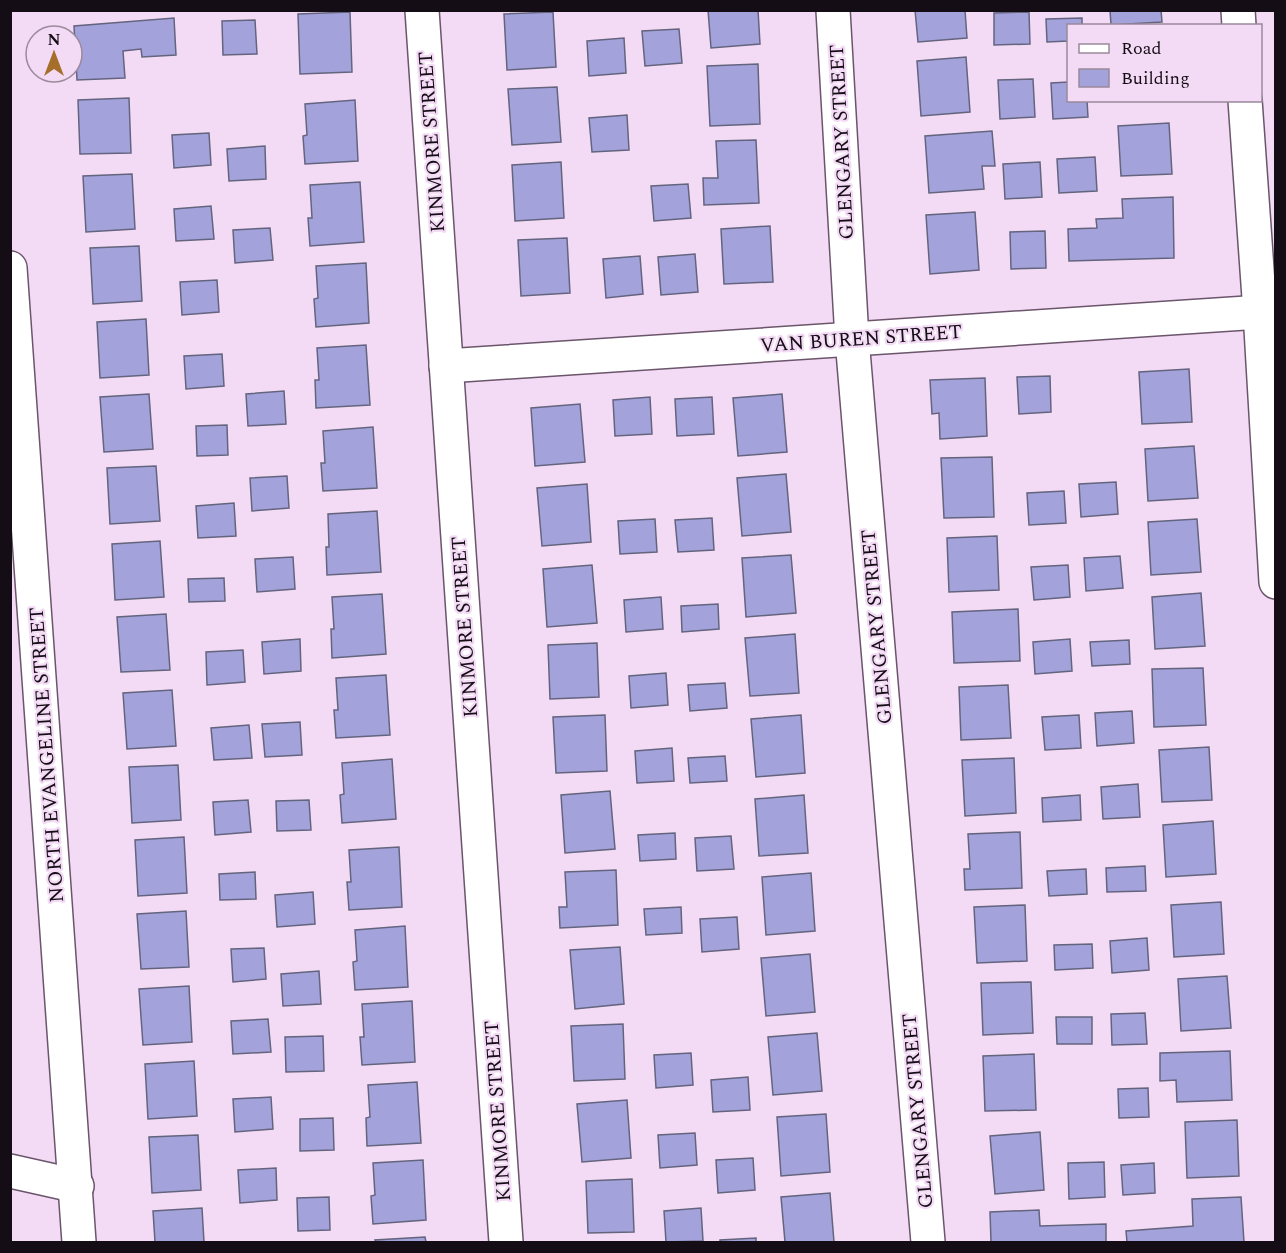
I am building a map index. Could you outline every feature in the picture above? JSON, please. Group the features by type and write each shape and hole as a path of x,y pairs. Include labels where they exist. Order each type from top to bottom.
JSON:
{"street":[{"name":"KINMORE STREET","path":"423,10 506,1242"},
{"name":"GLENGARY STREET","path":"833,10 852,339 928,1242"},
{"path":"1245,102 1268,312 1275,582"},
{"name":"NORTH EVANGELINE STREET","path":"10,268 77,1186 79,1242"},
{"name":"VAN BUREN STREET","path":"446,366 1268,312"},
{"path":"10,1171 77,1186"}],"building":[{"path":"708,10 758,10 760,44 711,48"},
{"path":"915,10 965,10 967,38 918,42"},
{"path":"1110,10 1161,10 1162,22 1111,24"},
{"path":"350,12 352,72 300,74 298,14"},
{"path":"553,12 556,67 507,70 504,14"},
{"path":"1029,12 1030,44 994,45 994,13"},
{"path":"174,18 176,55 142,57 141,49 123,51 125,78 84,80 84,25"},
{"path":"1082,18 1082,24 1067,24 1067,41 1047,42 1046,19"},
{"path":"255,20 257,54 223,55 222,21"},
{"path":"679,29 682,63 645,66 642,31"},
{"path":"624,38 626,73 589,76 587,41"},
{"path":"966,57 970,112 921,116 917,61"},
{"path":"758,64 760,124 710,126 707,66"},
{"path":"1033,79 1035,117 1000,119 998,80"},
{"path":"1067,82 1067,102 1087,102 1088,117 1053,119 1051,83"},
{"path":"557,87 561,142 512,145 508,89"},
{"path":"129,98 131,153 80,154 78,100"},
{"path":"355,100 358,161 305,164 303,136 307,135 305,104"},
{"path":"627,115 629,150 592,152 589,118"},
{"path":"1169,123 1172,174 1121,176 1118,126"},
{"path":"992,131 995,166 982,166 984,189 929,193 925,136"},
{"path":"209,133 211,165 174,168 172,135"},
{"path":"756,140 759,203 704,205 703,178 718,178 716,141"},
{"path":"265,146 266,179 229,181 227,149"},
{"path":"1095,157 1097,191 1059,193 1057,159"},
{"path":"561,162 564,218 515,221 512,165"},
{"path":"1040,162 1042,197 1005,199 1003,164"},
{"path":"132,174 135,229 86,232 83,176"},
{"path":"360,182 364,242 310,246 308,218 312,218 310,185"},
{"path":"688,184 691,218 654,221 651,186"},
{"path":"1173,197 1174,258 1069,261 1068,229 1097,228 1096,219 1123,218 1122,199"},
{"path":"211,206 214,239 176,241 174,209"},
{"path":"975,212 979,270 930,274 926,215"},
{"path":"770,226 773,282 724,284 721,229"},
{"path":"270,228 273,260 235,263 233,230"},
{"path":"1045,231 1046,268 1011,269 1010,232"},
{"path":"567,238 570,293 521,296 518,240"},
{"path":"139,246 142,301 93,304 90,248"},
{"path":"695,254 698,292 661,295 658,257"},
{"path":"640,256 643,294 606,298 603,259"},
{"path":"366,263 369,323 316,327 314,299 318,298 316,266"},
{"path":"217,280 219,312 182,315 180,282"},
{"path":"146,319 149,375 100,378 97,322"},
{"path":"366,345 370,405 316,408 315,380 319,380 317,348"},
{"path":"222,354 224,386 186,389 184,356"},
{"path":"1189,369 1192,422 1142,424 1139,372"},
{"path":"1050,376 1051,412 1019,414 1017,377"},
{"path":"985,378 987,436 940,439 939,413 932,414 930,380"},
{"path":"284,391 286,424 248,426 246,394"},
{"path":"149,394 153,449 104,452 100,397"},
{"path":"782,394 787,452 738,456 733,398"},
{"path":"650,397 652,434 615,436 613,400"},
{"path":"712,397 714,434 677,436 675,399"},
{"path":"580,404 585,462 535,466 531,408"},
{"path":"227,425 228,455 197,456 196,426"},
{"path":"373,427 377,488 323,491 321,463 325,463 323,431"},
{"path":"1194,446 1198,498 1148,501 1145,449"},
{"path":"992,457 994,517 944,518 941,458"},
{"path":"156,466 160,521 110,524 107,468"},
{"path":"786,474 791,532 742,536 737,478"},
{"path":"287,476 289,508 252,511 250,478"},
{"path":"1116,482 1118,514 1081,517 1079,484"},
{"path":"587,484 591,542 542,546 537,488"},
{"path":"1064,491 1066,523 1029,525 1027,493"},
{"path":"234,503 236,536 198,538 196,506"},
{"path":"377,511 381,572 327,575 328,514"},
{"path":"712,518 714,550 678,552 675,520"},
{"path":"655,519 657,552 620,554 618,521"},
{"path":"1197,519 1201,572 1151,575 1148,522"},
{"path":"997,536 999,590 949,592 947,538"},
{"path":"160,541 164,597 115,600 112,544"},
{"path":"791,555 796,613 746,617 742,558"},
{"path":"1120,556 1123,588 1086,591 1084,558"},
{"path":"293,557 295,589 257,592 255,559"},
{"path":"592,565 597,623 547,627 543,569"},
{"path":"1068,565 1070,597 1034,600 1031,567"},
{"path":"224,578 225,601 189,602 188,579"},
{"path":"1201,593 1205,646 1155,649 1152,597"},
{"path":"382,594 386,654 332,658 331,629 334,629 332,597"},
{"path":"661,597 663,629 626,632 624,600"},
{"path":"718,604 719,629 682,632 681,606"},
{"path":"1018,609 1020,661 954,663 952,612"},
{"path":"166,614 170,670 121,672 117,617"},
{"path":"795,634 799,693 750,696 745,638"},
{"path":"300,639 301,671 264,674 262,642"},
{"path":"1070,639 1072,671 1035,674 1033,642"},
{"path":"1129,640 1130,664 1092,666 1090,642"},
{"path":"597,643 599,697 550,699 548,645"},
{"path":"243,650 245,682 207,685 206,652"},
{"path":"1203,668 1206,725 1154,727 1152,669"},
{"path":"666,673 668,705 631,708 629,676"},
{"path":"386,675 390,735 336,738 334,710 338,710 336,678"},
{"path":"725,683 727,708 690,711 688,685"},
{"path":"1008,685 1011,738 961,740 959,687"},
{"path":"172,690 176,746 127,749 123,693"},
{"path":"1132,711 1134,743 1097,746 1095,713"},
{"path":"605,715 607,771 556,773 553,717"},
{"path":"801,715 805,773 756,777 751,719"},
{"path":"1079,715 1081,748 1045,750 1042,717"},
{"path":"300,722 302,755 265,757 262,724"},
{"path":"249,725 252,758 214,760 211,728"},
{"path":"1209,747 1212,800 1162,802 1159,750"},
{"path":"672,748 674,781 637,783 635,751"},
{"path":"725,756 727,781 690,783 688,758"},
{"path":"1014,758 1016,813 965,816 962,760"},
{"path":"392,759 396,819 342,823 340,795 344,794 342,763"},
{"path":"178,765 181,820 132,823 129,767"},
{"path":"1138,784 1140,817 1103,819 1101,787"},
{"path":"610,791 615,849 565,853 561,795"},
{"path":"804,795 808,853 759,856 755,799"},
{"path":"1080,795 1081,820 1043,822 1042,798"},
{"path":"248,800 251,832 215,835 213,802"},
{"path":"309,800 311,830 277,831 276,801"},
{"path":"1213,821 1216,874 1166,877 1163,825"},
{"path":"1020,832 1022,888 965,890 964,869 970,869 968,834"},
{"path":"675,833 676,859 640,861 638,835"},
{"path":"731,836 734,869 697,871 695,838"},
{"path":"184,837 187,893 138,896 135,840"},
{"path":"399,847 402,907 349,910 347,882 351,882 349,850"},
{"path":"1145,866 1146,891 1107,892 1106,868"},
{"path":"1086,869 1087,894 1049,896 1047,871"},
{"path":"616,870 618,925 560,928 559,907 567,907 565,872"},
{"path":"255,872 256,899 220,900 219,874"},
{"path":"811,873 815,931 766,935 762,877"},
{"path":"313,892 315,924 277,927 275,895"},
{"path":"1221,902 1224,954 1174,957 1171,905"},
{"path":"1025,905 1027,961 977,963 974,907"},
{"path":"681,907 682,933 646,935 644,909"},
{"path":"186,911 189,967 141,969 137,914"},
{"path":"737,917 739,949 702,952 700,919"},
{"path":"405,926 408,987 355,990 353,962 357,961 355,930"},
{"path":"1147,938 1149,970 1112,973 1110,941"},
{"path":"1092,944 1093,968 1055,970 1054,945"},
{"path":"620,947 624,1004 575,1009 570,950"},
{"path":"264,948 266,979 233,982 231,949"},
{"path":"810,954 815,1012 766,1016 761,958"},
{"path":"319,971 321,1004 283,1006 281,974"},
{"path":"1227,976 1231,1028 1181,1031 1178,979"},
{"path":"1031,982 1033,1033 983,1035 981,983"},
{"path":"189,986 192,1042 143,1045 139,989"},
{"path":"412,1001 415,1062 362,1065 360,1037 364,1037 362,1004"},
{"path":"1145,1013 1147,1044 1112,1045 1111,1014"},
{"path":"1056,1017 1092,1017 1092,1044 1057,1044"},
{"path":"268,1019 271,1052 233,1054 231,1021"},
{"path":"623,1024 625,1079 574,1081 571,1026"},
{"path":"817,1033 822,1091 773,1095 768,1037"},
{"path":"323,1036 324,1071 286,1072 285,1037"},
{"path":"1230,1051 1232,1100 1177,1102 1176,1080 1160,1081 1160,1053"},
{"path":"691,1053 693,1085 656,1088 654,1055"},
{"path":"1034,1054 1036,1110 985,1111 983,1056"},
{"path":"194,1061 197,1116 148,1119 145,1064"},
{"path":"748,1077 750,1110 713,1112 711,1080"},
{"path":"417,1082 421,1143 367,1146 366,1118 370,1117 368,1085"},
{"path":"1148,1088 1149,1117 1119,1118 1118,1089"},
{"path":"271,1097 273,1129 235,1132 233,1099"},
{"path":"627,1100 631,1158 582,1162 577,1104"},
{"path":"826,1114 830,1172 781,1176 777,1117"},
{"path":"333,1118 334,1150 300,1151 300,1119"},
{"path":"1237,1120 1239,1176 1187,1178 1185,1122"},
{"path":"1040,1132 1044,1190 995,1194 990,1136"},
{"path":"695,1133 697,1165 660,1168 658,1135"},
{"path":"198,1135 201,1190 152,1193 149,1137"},
{"path":"753,1158 755,1190 718,1193 716,1160"},
{"path":"423,1160 426,1220 373,1224 371,1196 375,1195 373,1163"},
{"path":"1104,1162 1105,1197 1069,1199 1068,1163"},
{"path":"1154,1163 1155,1193 1123,1195 1121,1165"},
{"path":"276,1168 277,1200 240,1203 238,1170"},
{"path":"632,1179 634,1232 588,1233 586,1181"},
{"path":"830,1193 834,1242 785,1242 781,1197"},
{"path":"329,1197 330,1230 298,1231 297,1198"},
{"path":"1241,1197 1244,1242 1127,1242 1126,1231 1193,1226 1192,1199"},
{"path":"202,1208 204,1242 155,1242 153,1211"},
{"path":"701,1208 703,1241 666,1242 664,1211"},
{"path":"1039,1210 1040,1226 1106,1224 1106,1242 991,1242 990,1212"},
{"path":"425,1237 426,1242 376,1242 375,1240"},
{"path":"756,1238 756,1242 720,1242 720,1240"}]}
